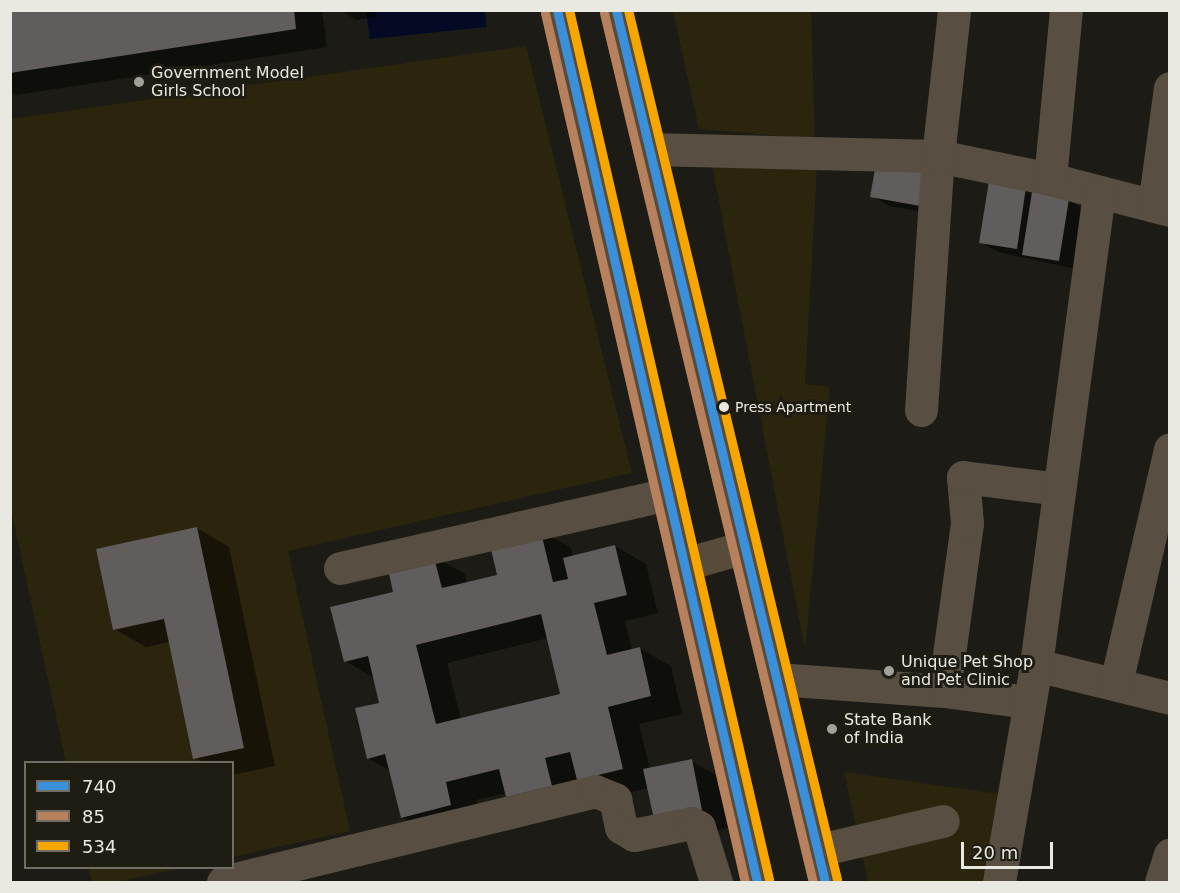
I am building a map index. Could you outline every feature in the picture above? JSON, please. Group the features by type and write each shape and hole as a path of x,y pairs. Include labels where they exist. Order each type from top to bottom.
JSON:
{"main road":[{"path":"557,10 757,882"},
{"path":"616,10 825,882"},
{"path":"685,564 745,547"}],"street":[{"path":"921,410 938,156 954,10"},
{"path":"1050,179 1066,10"},
{"path":"649,149 938,156 1050,179 1162,208 1170,88"},
{"path":"999,882 1036,665 1099,192"},
{"path":"1116,682 1170,449"},
{"path":"944,691 968,523 963,477 1059,489"},
{"path":"340,568 669,494"},
{"path":"1036,665 1116,682 1170,698"},
{"path":"777,680 944,691 1029,702"},
{"path":"223,882 595,791 615,799 621,827 634,835 691,822 699,827 716,882"},
{"path":"819,850 943,821"},
{"path":"1161,882 1170,854"}],"shaded area":[{"path":"673,11 811,11 815,139 699,129"},
{"path":"526,46 632,473 288,551 350,831 234,857 234,761 66,761 11,510 10,119"},
{"path":"712,165 817,168 805,384 830,387 805,650"},
{"path":"844,772 1007,795 992,882 868,882"},
{"path":"88,869 178,869 115,882 92,882"}],"water":[{"path":"366,11 485,11 486,27 370,39"}],"building":[{"path":"10,10 294,10 296,29 10,73"},
{"path":"877,158 926,166 920,206 870,197"},
{"path":"989,181 1026,187 1017,249 979,243"},
{"path":"1032,192 1069,199 1059,261 1022,255"},
{"path":"197,527 244,748 193,759 164,619 113,630 96,549"},
{"path":"540,528 553,582 568,579 563,558 615,545 627,595 594,603 607,655 640,647 651,696 608,707 623,769 577,780 570,752 545,758 552,786 506,797 499,769 446,782 451,805 401,818 385,754 367,759 355,708 379,703 368,656 344,662 330,607 393,592 387,565 433,554 442,588 497,575 489,541","holes":["541,614 560,694 436,724 416,645"]},
{"path":"692,759 702,810 654,819 643,769"}],"transit line":[{"name":"740","path":"557,10 757,882"},
{"name":"534","path":"569,10 769,879"},
{"name":"740","path":"616,10 825,882"},
{"name":"534","path":"628,10 837,879"},
{"name":"85","path":"545,13 745,882"},
{"name":"85","path":"604,13 813,882"}],"place":[{"name":"Government Model Girls School","path":"139,82"},
{"name":"Press Apartment","path":"724,407"},
{"name":"Unique Pet Shop and Pet Clinic","path":"889,671"},
{"name":"State Bank of India","path":"832,729"}]}
